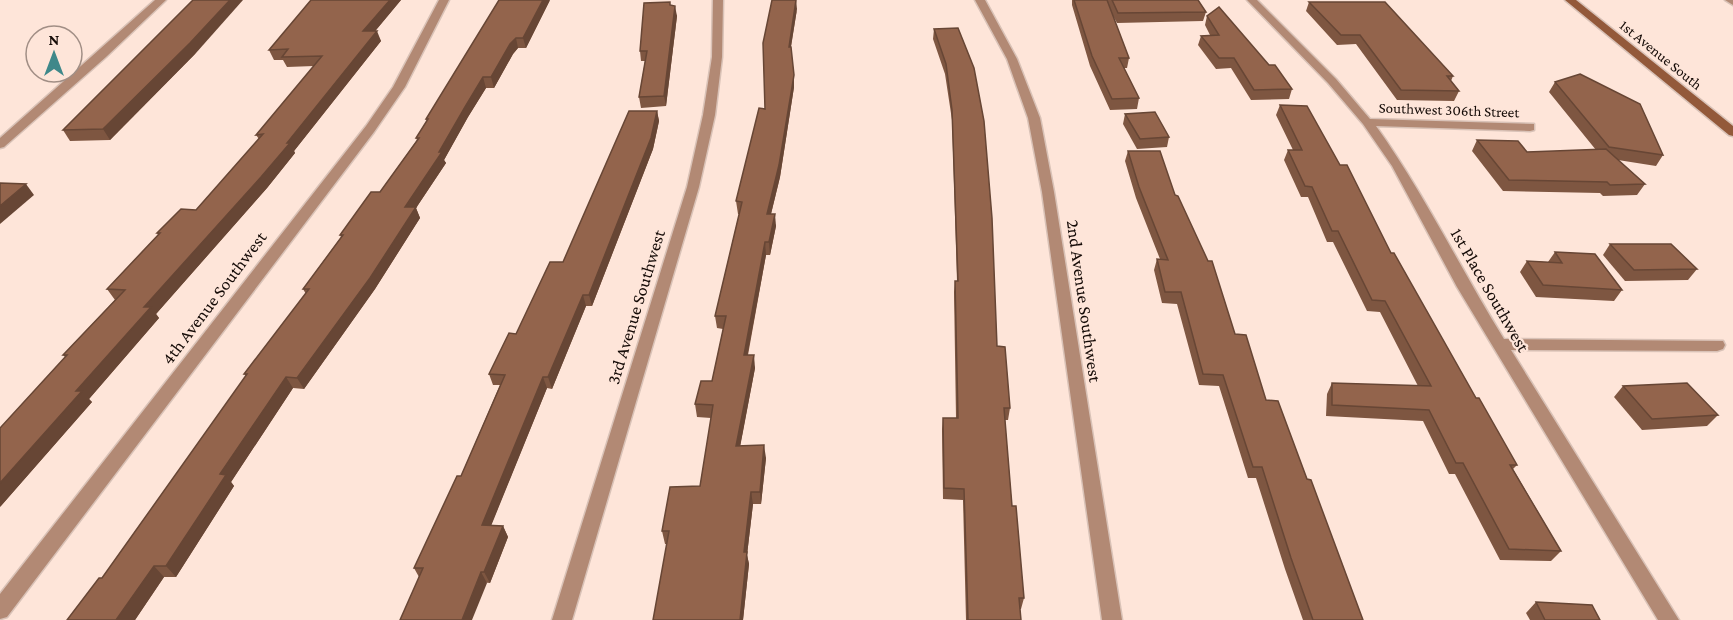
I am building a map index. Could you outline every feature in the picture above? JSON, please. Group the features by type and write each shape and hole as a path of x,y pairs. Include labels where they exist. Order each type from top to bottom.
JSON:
{"main road":[{"name":"1st Avenue South","path":"1570,0 1733,132"}],"street":[{"path":"0,144 69,86 161,0"},
{"name":"4th Avenue Southwest","path":"0,610 370,129 399,87 444,0"},
{"name":"3rd Avenue Southwest","path":"562,620 693,187 709,115 714,80 718,0"},
{"name":"2nd Avenue Southwest","path":"980,0 1012,59 1034,118 1050,203 1112,620"},
{"name":"1st Place Southwest","path":"1252,0 1332,81 1398,165 1435,236 1498,344 1668,620"},
{"name":"Southwest 306th Street","path":"1367,123 1530,127"},
{"path":"1498,344 1717,345"}],"building":[{"path":"193,0 230,0 103,129 63,130"},
{"path":"311,0 390,0 363,31 377,31 287,143 290,143 144,307 151,307 76,391 82,391 0,483 0,428 67,355 63,355 125,290 107,289 181,209 196,210 263,134 256,135 322,56 282,57 288,49 269,50"},
{"path":"499,0 543,0 523,38 516,38 510,44 491,77 483,77 439,152 442,152 405,207 416,207 370,278 297,378 286,377 220,474 226,475 166,566 154,566 116,620 67,620 99,578 102,578 247,374 244,374 309,289 303,289 371,192 380,192 419,138 416,138 428,119 426,119"},
{"path":"772,0 796,0 789,47 791,47 794,75 779,165 767,214 775,214 769,242 765,242 744,355 754,355 736,446 764,445 760,492 751,492 744,552 747,552 740,620 653,620 669,531 662,531 670,487 700,486 713,405 695,404 701,381 712,381 726,316 715,316 742,202 736,201 759,108 765,109 763,43"},
{"path":"1074,0 1107,0 1129,58 1119,58 1139,98 1112,99 1092,56"},
{"path":"1112,0 1198,0 1206,12 1118,13"},
{"path":"670,2 670,5 675,6 664,96 639,97 647,51 640,51 644,3"},
{"path":"1309,2 1385,2 1453,76 1447,76 1459,91 1401,90 1360,35 1341,35"},
{"path":"1219,7 1269,65 1275,65 1292,89 1254,90 1234,58 1219,58 1201,36 1219,35 1207,16"},
{"path":"958,28 974,68 984,121 992,218 997,346 1005,347 1010,408 1004,408 1012,506 1016,506 1024,598 1019,598 1021,620 968,620 964,489 944,488 943,418 958,418 955,281 958,281 952,110 946,64 934,29"},
{"path":"1580,74 1640,104 1663,155 1609,147 1555,82"},
{"path":"1280,105 1307,106 1340,165 1347,165 1391,253 1394,253 1476,398 1479,398 1517,465 1510,465 1561,551 1509,549 1463,463 1456,463 1429,410 1332,405 1332,383 1431,386 1385,301 1372,300 1338,231 1332,231 1312,187 1305,186 1288,150 1302,150"},
{"path":"629,111 657,111 651,138 589,295 583,295 548,377 543,377 482,525 503,526 484,572 481,572 462,620 400,620 423,568 414,568 457,476 461,476 505,375 489,374 509,333 516,334 550,262 563,262"},
{"path":"1155,112 1169,137 1140,139 1125,114"},
{"path":"1477,140 1518,141 1527,152 1606,149 1645,184 1610,185 1607,182 1509,180"},
{"path":"1128,151 1160,151 1175,195 1178,196 1208,261 1212,261 1235,334 1246,335 1266,400 1278,401 1307,479 1311,480 1363,620 1313,620 1262,467 1253,467 1223,375 1203,374 1181,292 1165,292 1157,259 1168,260 1139,187"},
{"path":"0,183 26,184 0,206"},
{"path":"1610,244 1671,244 1697,269 1634,270"},
{"path":"1555,252 1595,254 1622,290 1543,285 1527,261 1562,263"},
{"path":"1687,383 1718,415 1652,419 1623,386"},
{"path":"1536,602 1592,605 1600,620 1545,620"}]}
